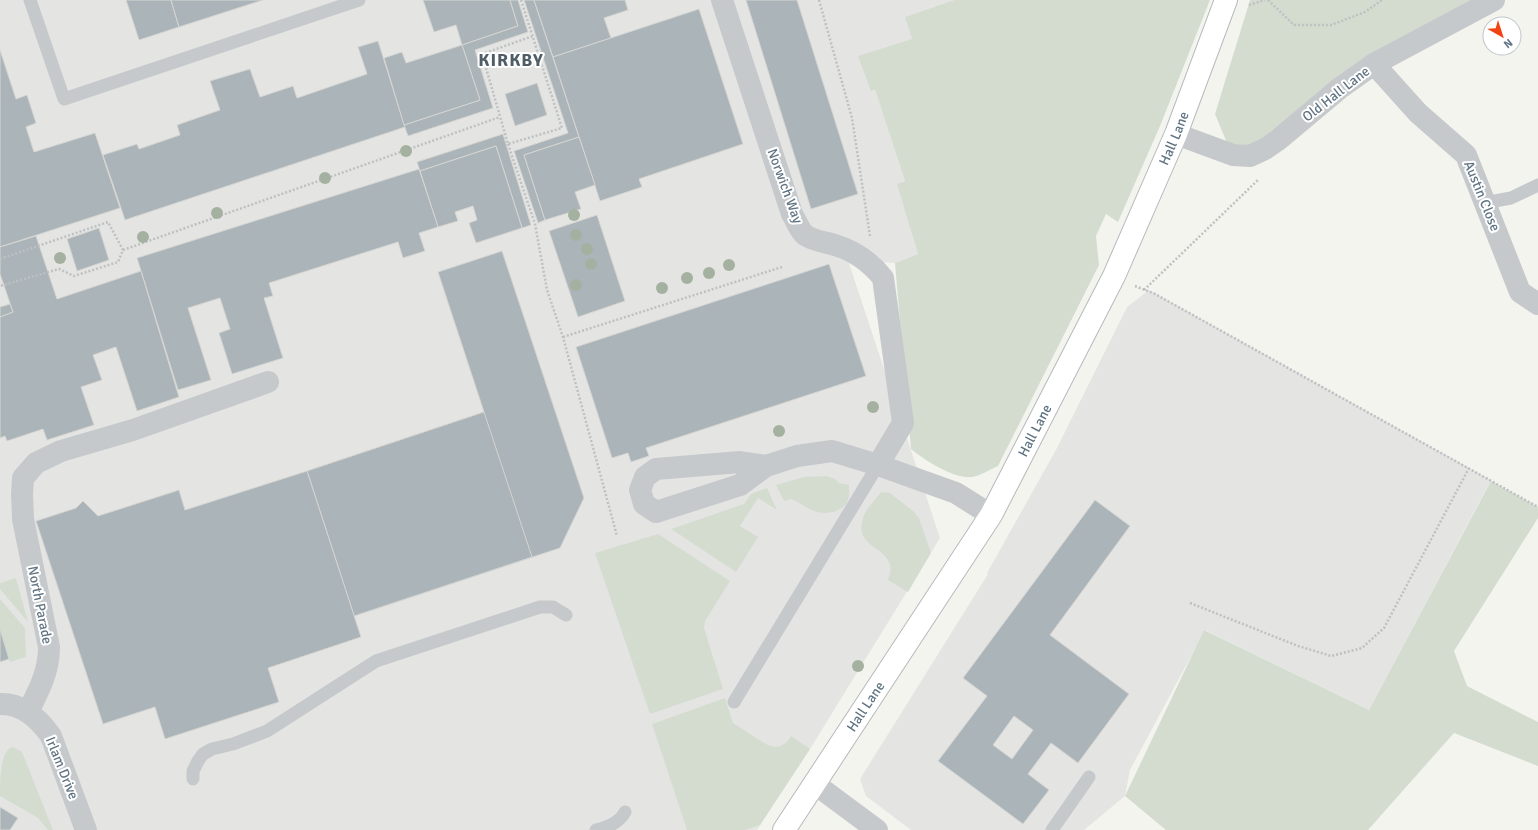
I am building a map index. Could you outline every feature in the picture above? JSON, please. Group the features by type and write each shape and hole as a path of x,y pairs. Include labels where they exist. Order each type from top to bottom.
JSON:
{"main road":[{"name":"Hall Lane","path":"784,830 992,515 1114,276 1176,134 1226,0"}],"street":[{"name":"Norwich Way","path":"722,0 792,214 800,228 806,235 814,239 837,245 864,258 884,278 903,423 878,465"},
{"name":"Old Hall Lane","path":"1176,134 1233,155 1250,156 1265,149 1278,140 1340,88 1374,64 1494,0"},
{"name":"Austin Close","path":"1374,64 1418,113 1466,155 1520,292 1538,304"},
{"name":"North Parade","path":"28,712 45,676 49,661 49,647 23,519 23,478 36,463 61,451 133,430 268,382"},
{"path":"766,466 740,462 656,469 645,477 640,490 644,504 656,512 740,485 766,466 797,456 832,452 878,465 956,493 992,515"},
{"path":"0,704 15,706 28,712"},
{"name":"Irlam Drive","path":"28,712 44,726 51,736 86,830"},
{"path":"815,784 878,830"}],"lane":[{"path":"30,0 64,99 360,0"},
{"path":"1484,202 1511,198 1538,185"},
{"path":"734,702 878,465"},
{"path":"193,779 193,771 203,754 212,749 233,744 267,731 376,661 540,607 553,608 566,615"},
{"path":"1052,830 1089,777"},
{"path":"596,830 611,826 625,812"}],"path":[{"path":"508,144 562,128 521,0"},
{"path":"820,0 852,118 874,267"},
{"path":"1268,0 1294,25 1331,25 1365,12 1382,0"},
{"path":"533,36 482,54 508,144 535,224 547,290 563,337 617,536"},
{"path":"0,286 59,269 74,276 118,262 123,250 500,117"},
{"path":"1144,290 1263,175"},
{"path":"0,259 108,222 123,250"},
{"path":"563,337 782,267"},
{"path":"1114,276 1155,294 1538,507"},
{"path":"1190,603 1298,646 1331,656 1362,648 1384,628 1469,468"}],"shaded area":[{"path":"0,0 954,0 906,17 912,39 871,91 875,90 905,181 898,184 918,254 895,263 848,260 940,538 810,749 757,830 0,830"},
{"path":"954,0 1210,0 1160,126 1118,222 1106,214 1096,236 1099,265 998,466 974,477 964,477 948,472 931,463 911,449 895,263 918,254 897,184 905,181 875,90 871,91 858,56 912,39 905,17"},
{"path":"1250,0 1487,0 1255,147 1227,143 1215,114"},
{"path":"1149,290 1491,480 1369,710 1205,630 1130,770 1125,796 1084,830 911,830 866,796 860,779 988,574 987,573 1057,448 1127,307"},
{"path":"827,476 835,479 839,483 849,485 849,497 846,504 843,507 831,512 822,513 814,511 791,499 784,501 776,485 804,477"},
{"path":"1491,481 1538,507 1538,518 1454,651 1467,686 1538,722 1538,766 1454,733 1368,830 1166,830 1125,796 1204,630 1369,710"},
{"path":"767,488 777,510 758,498 740,526 758,537 736,572 671,529 744,504 751,494"},
{"path":"881,492 890,493 913,511 919,518 931,553 908,592 888,580 890,565 887,559 867,541 861,528 864,515"},
{"path":"658,534 730,581 705,621 704,628 723,689 650,714 595,553"},
{"path":"16,578 28,622 0,589 0,583"},
{"path":"0,599 25,628 26,657 10,662 0,629"},
{"path":"725,698 733,723 763,742 777,747 785,743 791,736 810,749 760,825 745,830 687,830 652,724"},
{"path":"13,747 22,752 53,830 48,830 38,818 0,796 3,759 5,753"}],"building":[{"path":"126,0 171,0 179,27 139,40"},
{"path":"171,0 263,0 179,27"},
{"path":"423,0 510,0 518,26 462,45 456,25 434,32"},
{"path":"510,0 518,0 528,32 475,50 493,108 408,136 404,125 480,100 462,45 518,26"},
{"path":"524,0 534,0 579,137 524,155 545,220 538,223 514,151 568,133"},
{"path":"534,0 625,0 628,10 604,18 611,38 553,57"},
{"path":"746,0 797,0 858,194 811,209"},
{"path":"699,9 743,144 639,179 642,187 600,201 553,57"},
{"path":"378,41 405,127 125,220 103,155 137,144 139,149 180,135 177,125 220,110 210,81 250,69 260,97 293,86 297,98 367,74 358,47"},
{"path":"462,45 480,100 404,125 384,58 402,52 406,63"},
{"path":"0,50 16,99 27,95 36,123 26,127 34,152 95,133 120,208 0,247"},
{"path":"537,83 547,115 515,126 505,94"},
{"path":"503,134 531,225 522,228 496,146 420,171 417,162"},
{"path":"579,137 595,185 575,192 581,209 545,220 524,155"},
{"path":"496,146 522,228 476,243 469,223 477,220 473,206 455,212 458,221 438,227 420,171"},
{"path":"419,169 438,227 419,233 425,251 403,258 398,242 269,283 273,296 264,298 283,358 232,374 219,333 230,329 220,298 188,308 211,380 178,390 137,258"},
{"path":"597,215 625,301 578,317 549,231"},
{"path":"99,228 109,260 77,271 67,239"},
{"path":"36,236 57,299 141,271 179,397 137,411 116,347 93,355 102,380 81,387 94,425 47,440 43,429 7,441 5,436 0,438 0,317 13,312 0,274 0,247"},
{"path":"502,251 584,498 560,548 354,616 307,471 484,412 438,272"},
{"path":"829,264 866,376 646,448 649,456 631,462 628,453 612,458 576,347"},
{"path":"10,304 13,312 0,317 0,307"},
{"path":"484,412 532,557 354,616 307,471"},
{"path":"307,471 361,637 268,668 279,702 165,739 155,707 103,724 36,521 76,508 83,501 98,516 179,490 185,510"},
{"path":"1095,500 1130,526 1050,635 1129,694 1078,763 1051,743 1028,774 1049,790 1023,824 938,761 987,696 963,678","holes":["1014,716 1033,730 1012,759 993,745"]},
{"path":"0,629 9,659 0,662"},
{"path":"0,807 18,818 10,830 0,830"}],"district":[{"name":"KIRKBY","path":"511,60"}]}
